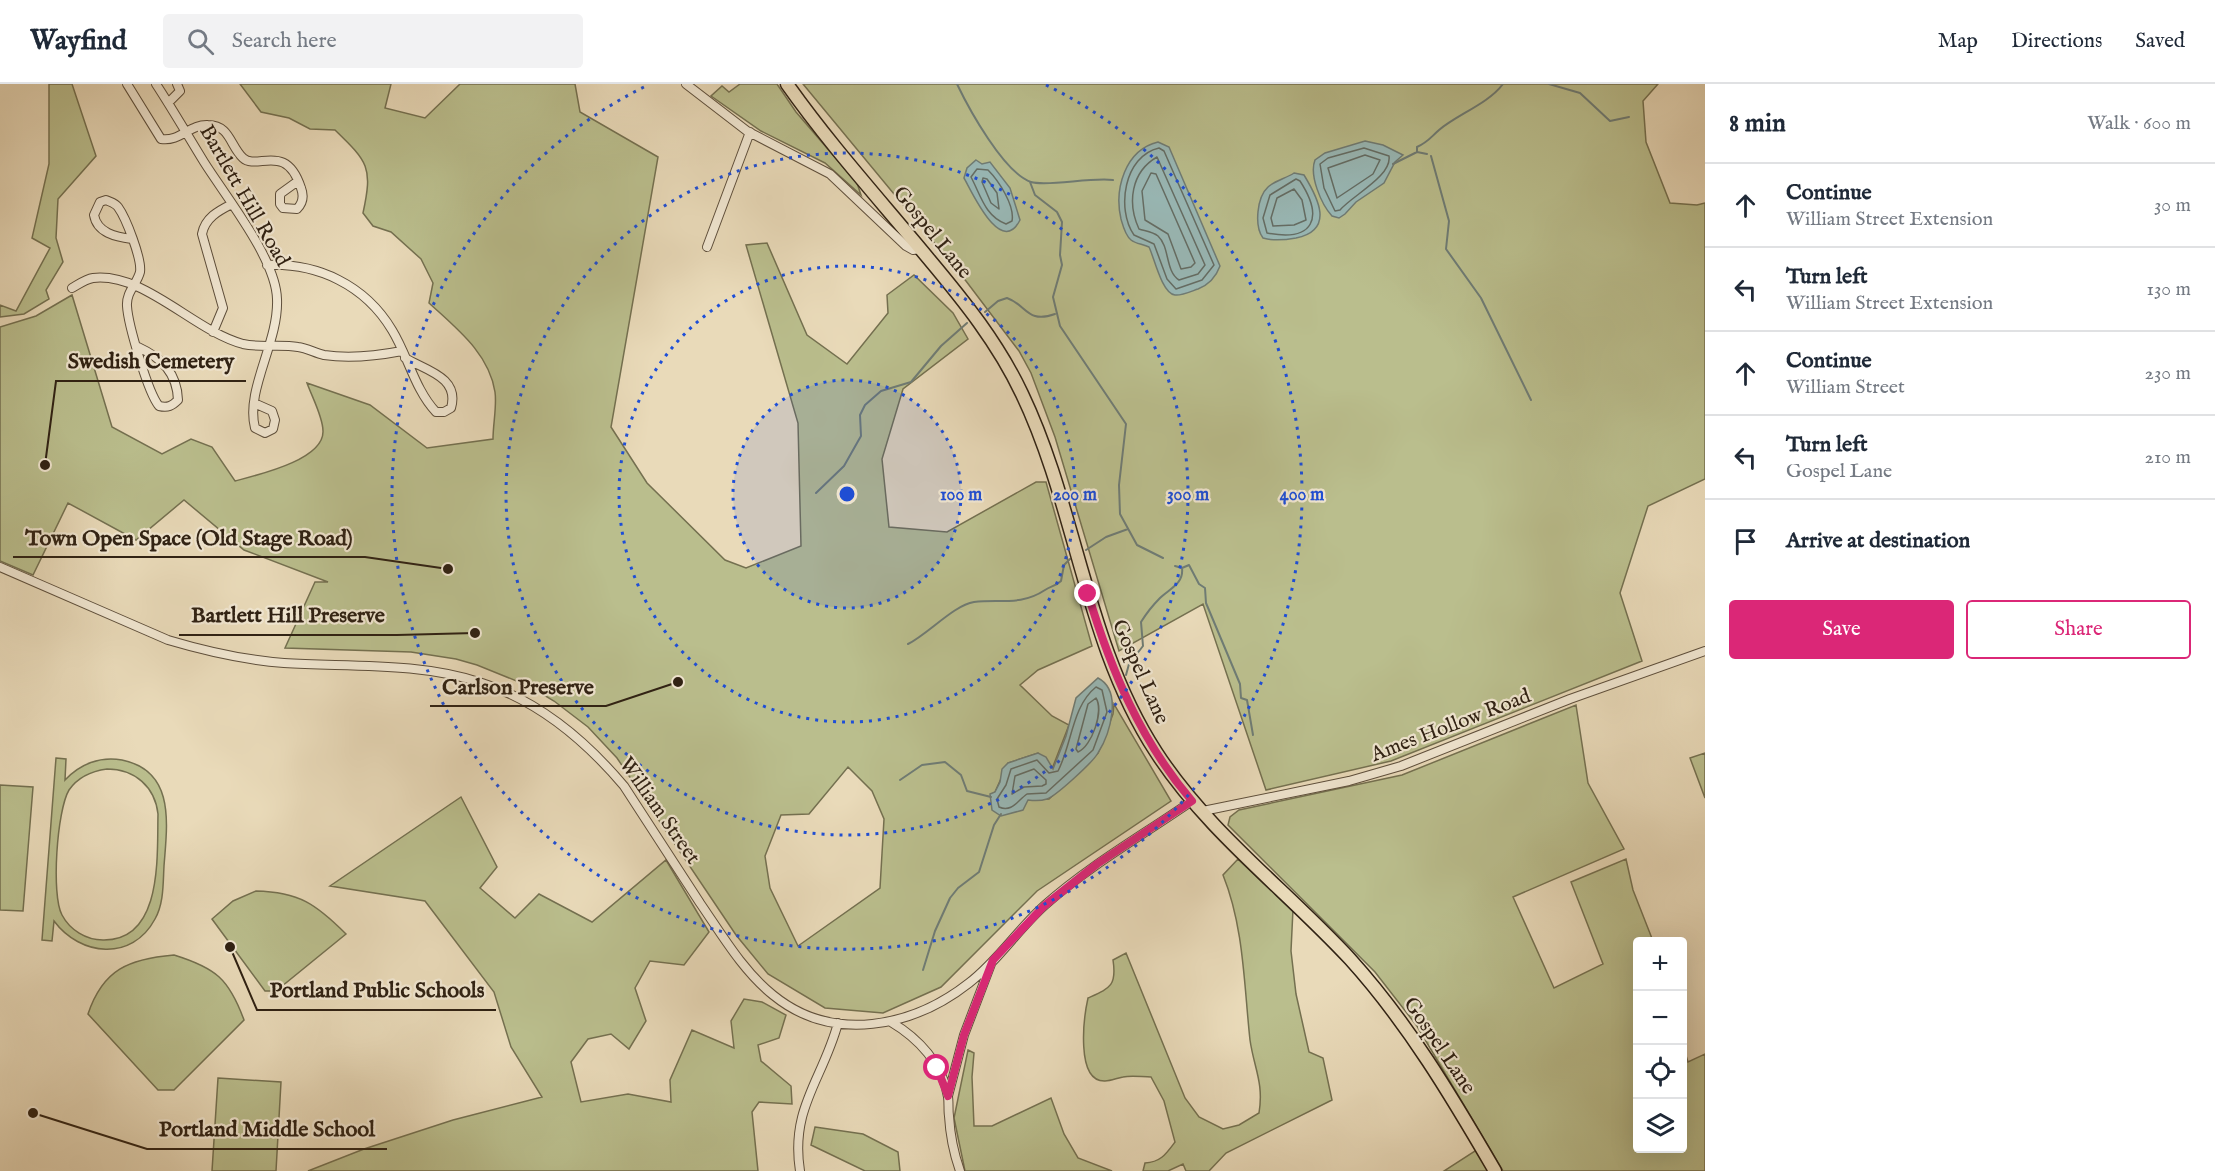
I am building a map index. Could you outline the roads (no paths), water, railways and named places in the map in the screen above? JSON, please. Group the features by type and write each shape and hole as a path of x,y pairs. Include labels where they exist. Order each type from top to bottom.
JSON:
{"main road":[{"name":"Gospel Lane","path":"786,84 981,325 1014,377 1046,457 1100,635 1124,695 1157,754 1192,801 1322,930 1376,990 1434,1071 1496,1171"}],"street":[{"path":"127,84 161,138 176,139 186,132 208,124 219,127 227,132 243,159 250,161 273,158 281,160 298,181"},
{"name":"Bartlett Hill Road","path":"156,84 232,204 267,265 277,297 274,336 254,403"},
{"path":"168,103 180,91 177,84"},
{"path":"686,84 701,98 750,132 830,174 906,246 913,250 921,249"},
{"path":"706,247 750,132"},
{"path":"132,239 116,237 100,228 94,215 100,202 106,200 118,208 132,239 140,266 139,275 127,297 127,309 152,398 159,406 167,408 173,405 178,400 174,373 150,353 138,348"},
{"path":"213,332 223,308 202,234 210,217 232,204"},
{"path":"72,288 91,278 110,278 133,285 213,332 244,344 270,348 298,347 323,355 352,358 403,354 438,373 451,388 454,399 452,408 444,412 436,412 428,404 403,354 392,330 374,307 351,286 322,272 294,264 267,265"},
{"name":"William Street","path":"0,567 168,640 197,649 281,663 382,668 446,675 483,683 529,704 569,730 601,758 624,786 746,969 774,996 804,1014 838,1023 861,1025 891,1022 918,1015 941,1004 971,982 1044,906 1097,864 1192,801"},
{"name":"Ames Hollow Road","path":"1203,811 1349,781 1401,766 1570,699 1705,651"},
{"path":"960,1171 949,1116 948,1096 964,1035 993,960"},
{"path":"891,1022 912,1034 927,1051 948,1096"},
{"path":"800,1171 796,1147 801,1114 838,1023"}],"water":[{"path":"1365,141 1383,145 1403,155 1395,162 1384,183 1356,202 1339,218 1332,216 1317,189 1314,173 1315,160 1325,153"},
{"path":"1158,142 1169,147 1220,266 1214,277 1205,285 1180,295 1170,293 1166,288 1149,247 1127,236 1119,207 1121,184 1130,162 1137,153"},
{"path":"976,160 982,164 990,162 1010,188 1020,220 1012,230 1004,231 996,227 980,207 964,178 967,168"},
{"path":"1294,173 1304,175 1318,203 1320,212 1316,228 1296,238 1271,240 1263,238 1258,226 1261,198 1271,185"},
{"path":"1098,678 1106,684 1110,693 1112,713 1107,735 1095,757 1052,797 1038,801 1028,800 1023,810 1001,816 992,810 990,794 995,792 1000,782 1002,769 1008,763 1038,753 1046,757 1053,769 1066,736 1076,698"}],"waterway":[{"path":"957,84 988,139 1021,176 1038,183 1113,180"},
{"path":"1393,164 1417,152 1417,147 1447,124 1481,103 1503,84"},
{"path":"1549,84 1580,93 1610,121 1629,117"},
{"path":"1417,152 1427,154"},
{"path":"1431,156 1449,221 1446,249 1481,298 1531,400"},
{"path":"1030,182 1035,195 1057,212 1062,222 1060,255 1062,265 1053,297 1060,326 1126,424 1119,485 1120,514 1137,545 1163,558"},
{"path":"985,312 998,301 1007,298 1038,317 1055,314"},
{"path":"816,493 844,466 861,436 860,415 865,405 881,391 911,382 941,346 967,323"},
{"path":"1086,550 1106,537 1128,529"},
{"path":"908,644 966,604 1019,600 1036,595 1061,581 1064,565 1070,559"},
{"path":"1175,566 1182,568 1189,565 1199,584 1205,588 1206,603 1240,684 1241,698 1247,700 1253,735"},
{"path":"1126,675 1129,664 1143,646 1141,622 1157,601 1175,586 1181,578 1182,568"},
{"path":"900,780 922,765 945,762 961,775 967,791 991,797"},
{"path":"923,970 935,931 950,898 958,888 979,872 994,825 1001,814"}],"place":[{"name":"Swedish Cemetery","path":"45,465"},
{"name":"Town Open Space (Old Stage Road)","path":"448,569"},
{"name":"Bartlett Hill Preserve","path":"475,633"},
{"name":"Carlson Preserve","path":"678,682"},
{"name":"Portland Public Schools","path":"230,947"},
{"name":"Portland Middle School","path":"33,1113"}]}
